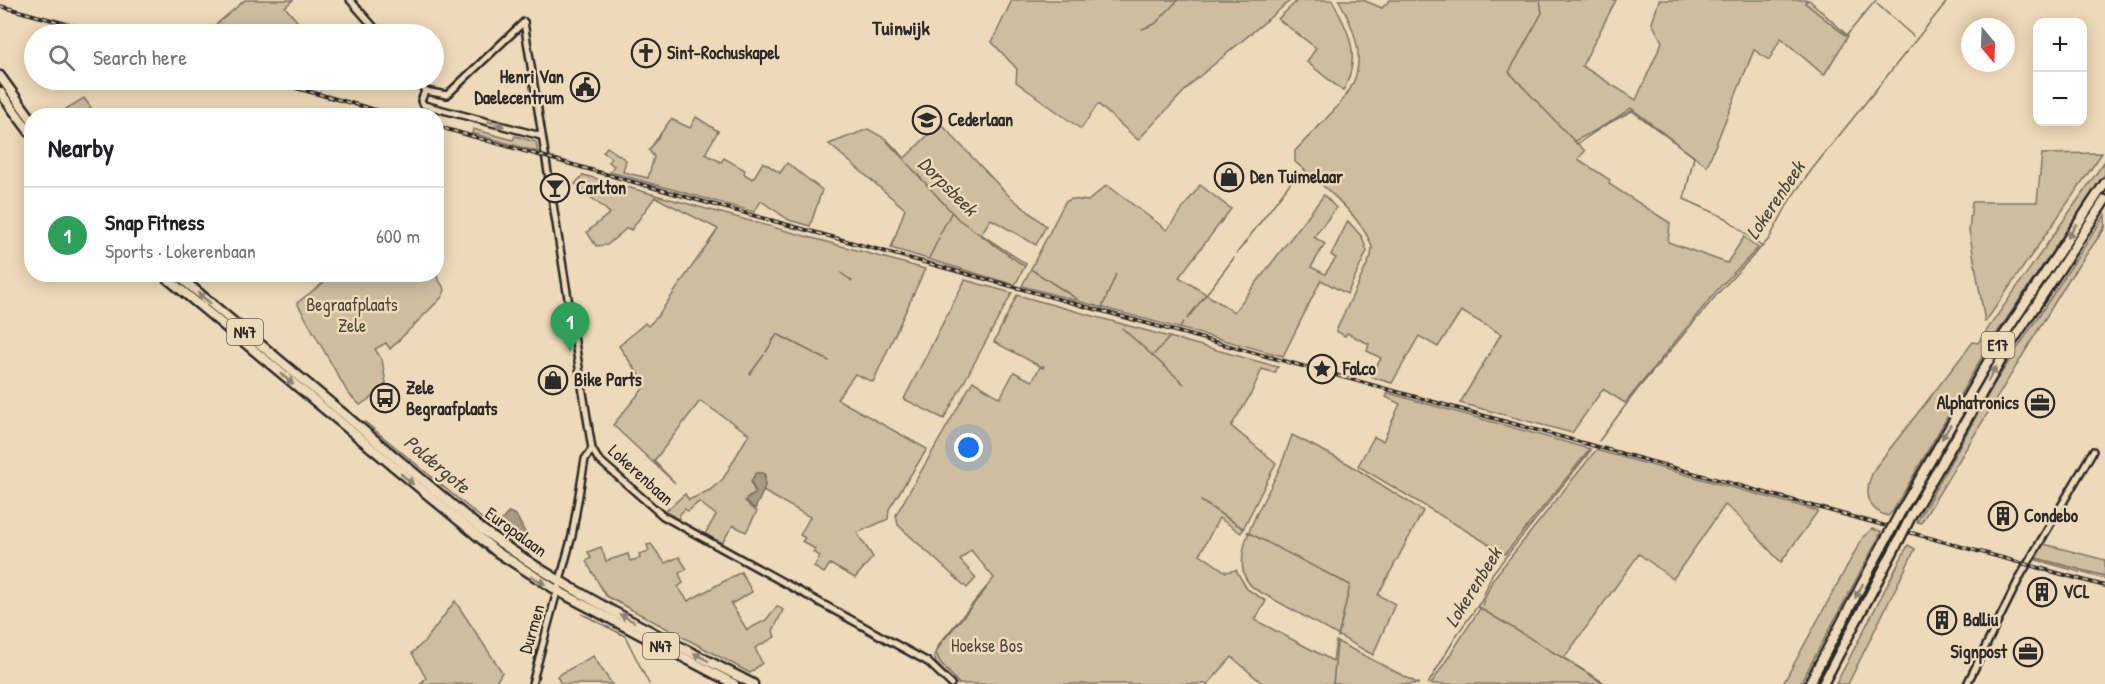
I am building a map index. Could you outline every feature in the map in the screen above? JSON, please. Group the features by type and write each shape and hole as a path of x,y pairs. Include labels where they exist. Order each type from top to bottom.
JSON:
{"highway":[{"path":"0,76 24,109"},
{"path":"0,92 24,124"},
{"name":"E17","path":"1809,684 1900,513 2000,341 2105,183"},
{"name":"E17","path":"1823,684 1911,516 2008,348 2105,200"},
{"name":"Europalaan","path":"172,282 473,534 519,568 753,684"},
{"name":"Europalaan","path":"186,282 480,528 559,587 734,684"}],"street":[{"path":"350,0 371,24"},
{"name":"Lokerenbaan","path":"447,95 524,22 592,449 598,459 663,516 928,662 951,684"},
{"path":"438,108 422,103 425,91 447,95 444,110 532,136 541,136"},
{"name":"Durmen","path":"532,684 576,515 585,459 592,449"},
{"path":"1967,684 2030,560 2093,451"}],"green space":[{"path":"245,0 293,0 285,7 299,24 217,24"},
{"path":"1012,0 1291,0 1194,81 1138,140 1098,104 1081,129 1016,82 1017,69 992,42"},
{"path":"1298,0 1332,0 1338,12 1348,34 1352,55 1349,78 1343,91 1307,62 1316,48 1278,19"},
{"path":"1339,0 1363,0 1382,8 1390,0 1616,0 1582,66 1636,100 1662,42 1652,23 1659,0 1809,0 1848,36 1824,75 1781,38 1769,60 1754,50 1707,166 1632,111 1575,141 1585,151 1578,159 1610,180 1609,184 1670,223 1668,242 1727,263 1744,237 1758,248 1719,288 1625,403 1603,389 1572,433 1460,403 1501,334 1461,311 1438,347 1419,336 1392,383 1371,377 1381,358 1367,351 1369,344 1347,333 1345,336 1336,331 1371,256 1372,247 1367,235 1350,212 1295,162 1295,151 1343,99 1353,84 1358,68 1358,49 1352,27"},
{"path":"84,98 91,108 68,108"},
{"path":"696,117 718,131 705,154 721,162 724,158 745,170 744,174 753,179 763,162 780,173 787,163 822,190 810,226 789,220 761,201 754,212 610,172 614,166 609,162 611,158 603,152 607,147 626,160 623,172 648,178 654,157 649,150 671,119 690,128"},
{"path":"940,123 1008,195 1046,226 1036,245 991,219 981,234 1026,264 1015,285 891,248 905,209 829,144 868,129 886,139 905,158"},
{"path":"473,129 513,140 515,136 536,142 538,152 472,133"},
{"path":"2102,153 1985,322 1969,230 1972,202 2037,202 2042,154"},
{"path":"2105,161 2105,174 1990,343 1893,511 1888,516 1880,513 1874,508 1868,496 1869,482 1875,468 1973,342 1978,343"},
{"path":"583,175 925,269 873,382 855,374 837,399 927,449 889,509 888,519 857,533 873,557 855,578 830,564 824,573 814,567 820,556 813,552 815,549 802,541 805,538 800,535 810,517 763,491 765,475 751,483 756,494 746,498 750,507 757,511 746,532 733,525 722,543 705,534 716,515 699,502 688,511 685,509 680,514 679,520 666,511 685,494 689,500 710,490 723,479 749,434 700,401 654,461 675,483 613,425 646,385 619,346 645,323 648,326 657,317 718,229 655,197 631,230 627,228 607,245 596,246 587,232 610,213 575,184"},
{"path":"1107,185 1167,230 1200,185 1231,209 1179,277 1234,312 1324,195 1336,208 1314,237 1325,244 1311,267 1325,274 1336,258 1331,255 1348,221 1362,237 1367,251 1347,294 1321,280 1283,356 1022,286 1065,202 1071,199 1088,201"},
{"path":"2105,215 2105,228 2069,279 1921,523 1917,522 1996,381"},
{"path":"965,280 1012,293 944,419 904,399"},
{"name":"Begraafplaats Zele","path":"325,282 440,282 445,290 442,297 390,349 386,343 375,349 382,360 386,383 381,391 360,405 348,393 297,303"},
{"name":"Hoekse Bos","path":"1017,295 1278,367 1275,373 1262,369 1250,396 1231,426 1276,463 1241,533 1219,518 1200,554 1226,572 1236,570 1247,589 1266,601 1255,620 1333,661 1336,641 1419,684 1263,684 1232,657 1208,684 955,684 936,663 934,655 940,643 994,578 971,550 960,560 976,578 967,588 898,525 896,515 973,381 1000,398 1014,372 1032,381 1040,367 1043,368 1044,366 994,342"},
{"path":"1388,393 1590,449 1505,554 1358,466 1374,437 1383,441 1400,404 1386,397"},
{"path":"1292,435 1347,463 1423,511 1378,595 1395,604 1373,655 1255,589 1246,578 1242,565 1243,550 1254,519 1280,468"},
{"path":"1596,450 1818,511 1781,562 1725,505 1673,579 1639,554 1564,658 1604,684 1431,684 1481,607 1493,579"},
{"path":"1872,529 1881,531 1879,537 1800,684 1783,684 1863,537"},
{"path":"651,544 665,563 679,557 687,569 679,573 683,583 678,587 688,601 741,572 752,592 731,604 747,630 766,620 777,606 783,610 773,631 775,637 755,648 762,663 750,673 606,596 586,561 591,558 588,552 601,547 606,561 628,554 630,561 640,558 639,554 649,551 647,545"},
{"path":"2044,544 2105,560 2105,579 2033,559"},
{"path":"1908,545 1915,549 1848,684 1836,684"},
{"path":"455,601 502,672 495,684 420,684 426,678 412,653 425,641"},
{"path":"593,656 612,684 561,684 557,676"}],"shaded area":[{"path":"756,473 763,473 765,482 755,509 745,501 756,493 751,481"},
{"path":"509,512 516,515 532,546 528,550 496,527"}],"waterway":[{"path":"1142,29 1155,24 1178,0"},
{"path":"1540,0 1542,13 1509,72 1577,144 1631,108 1694,157 1684,199 1726,218 1762,247"},
{"path":"1807,0 1805,3 1846,36 1876,0"},
{"name":"Lokerenbeek","path":"1599,441 1637,390 1719,292 1769,239 1791,198 1813,168 1948,0"},
{"path":"1877,4 1913,36"},
{"name":"Dorpsbeek","path":"887,141 958,219 1024,266"},
{"path":"1237,253 1297,174"},
{"path":"940,234 951,213"},
{"path":"2098,237 2105,226"},
{"path":"929,258 939,238"},
{"path":"1187,319 1234,258"},
{"name":"Dorpsbeek","path":"1032,270 1077,299"},
{"path":"841,273 852,281"},
{"path":"1102,308 1116,274"},
{"name":"Dorpsbeek","path":"1179,329 1183,322"},
{"path":"1122,328 1184,384"},
{"path":"766,352 777,334 829,361"},
{"path":"1154,354 1170,337"},
{"path":"750,374 764,355"},
{"name":"Poldergote","path":"365,422 491,526"},
{"name":"Lokerenbeek","path":"1428,684 1458,633 1482,600 1492,574 1591,450"},
{"path":"1201,501 1244,529"},
{"path":"1247,532 1350,585 1338,637"},
{"path":"2036,558 2105,576"},
{"path":"959,684 940,662 936,653 942,642 986,589"},
{"path":"1478,607 1606,684"},
{"name":"Poldergote","path":"582,614 625,636 649,684"},
{"path":"1333,684 1337,643"}],"railway":[{"path":"0,6 67,24"},
{"path":"303,90 369,108"},
{"path":"444,128 697,200 2105,586"}],"place":[{"name":"Sint-Rochuskapel","path":"646,53"},
{"name":"Henri Van Daelecentrum","path":"585,87"},
{"name":"Cederlaan","path":"927,120"},
{"name":"Den Tuimelaar","path":"1229,177"},
{"name":"Carlton","path":"555,188"},
{"name":"Snap Fitness","path":"570,352"},
{"name":"Falco","path":"1322,369"},
{"name":"Bike Parts","path":"553,380"},
{"name":"Zele Begraafplaats","path":"385,398"},
{"name":"Alphatronics","path":"2040,403"},
{"name":"Condebo","path":"2003,516"},
{"name":"VCL","path":"2042,592"},
{"name":"Balliu","path":"1942,620"},
{"name":"Signpost","path":"2028,652"}],"district":[{"name":"Tuinwijk","path":"901,28"}]}
